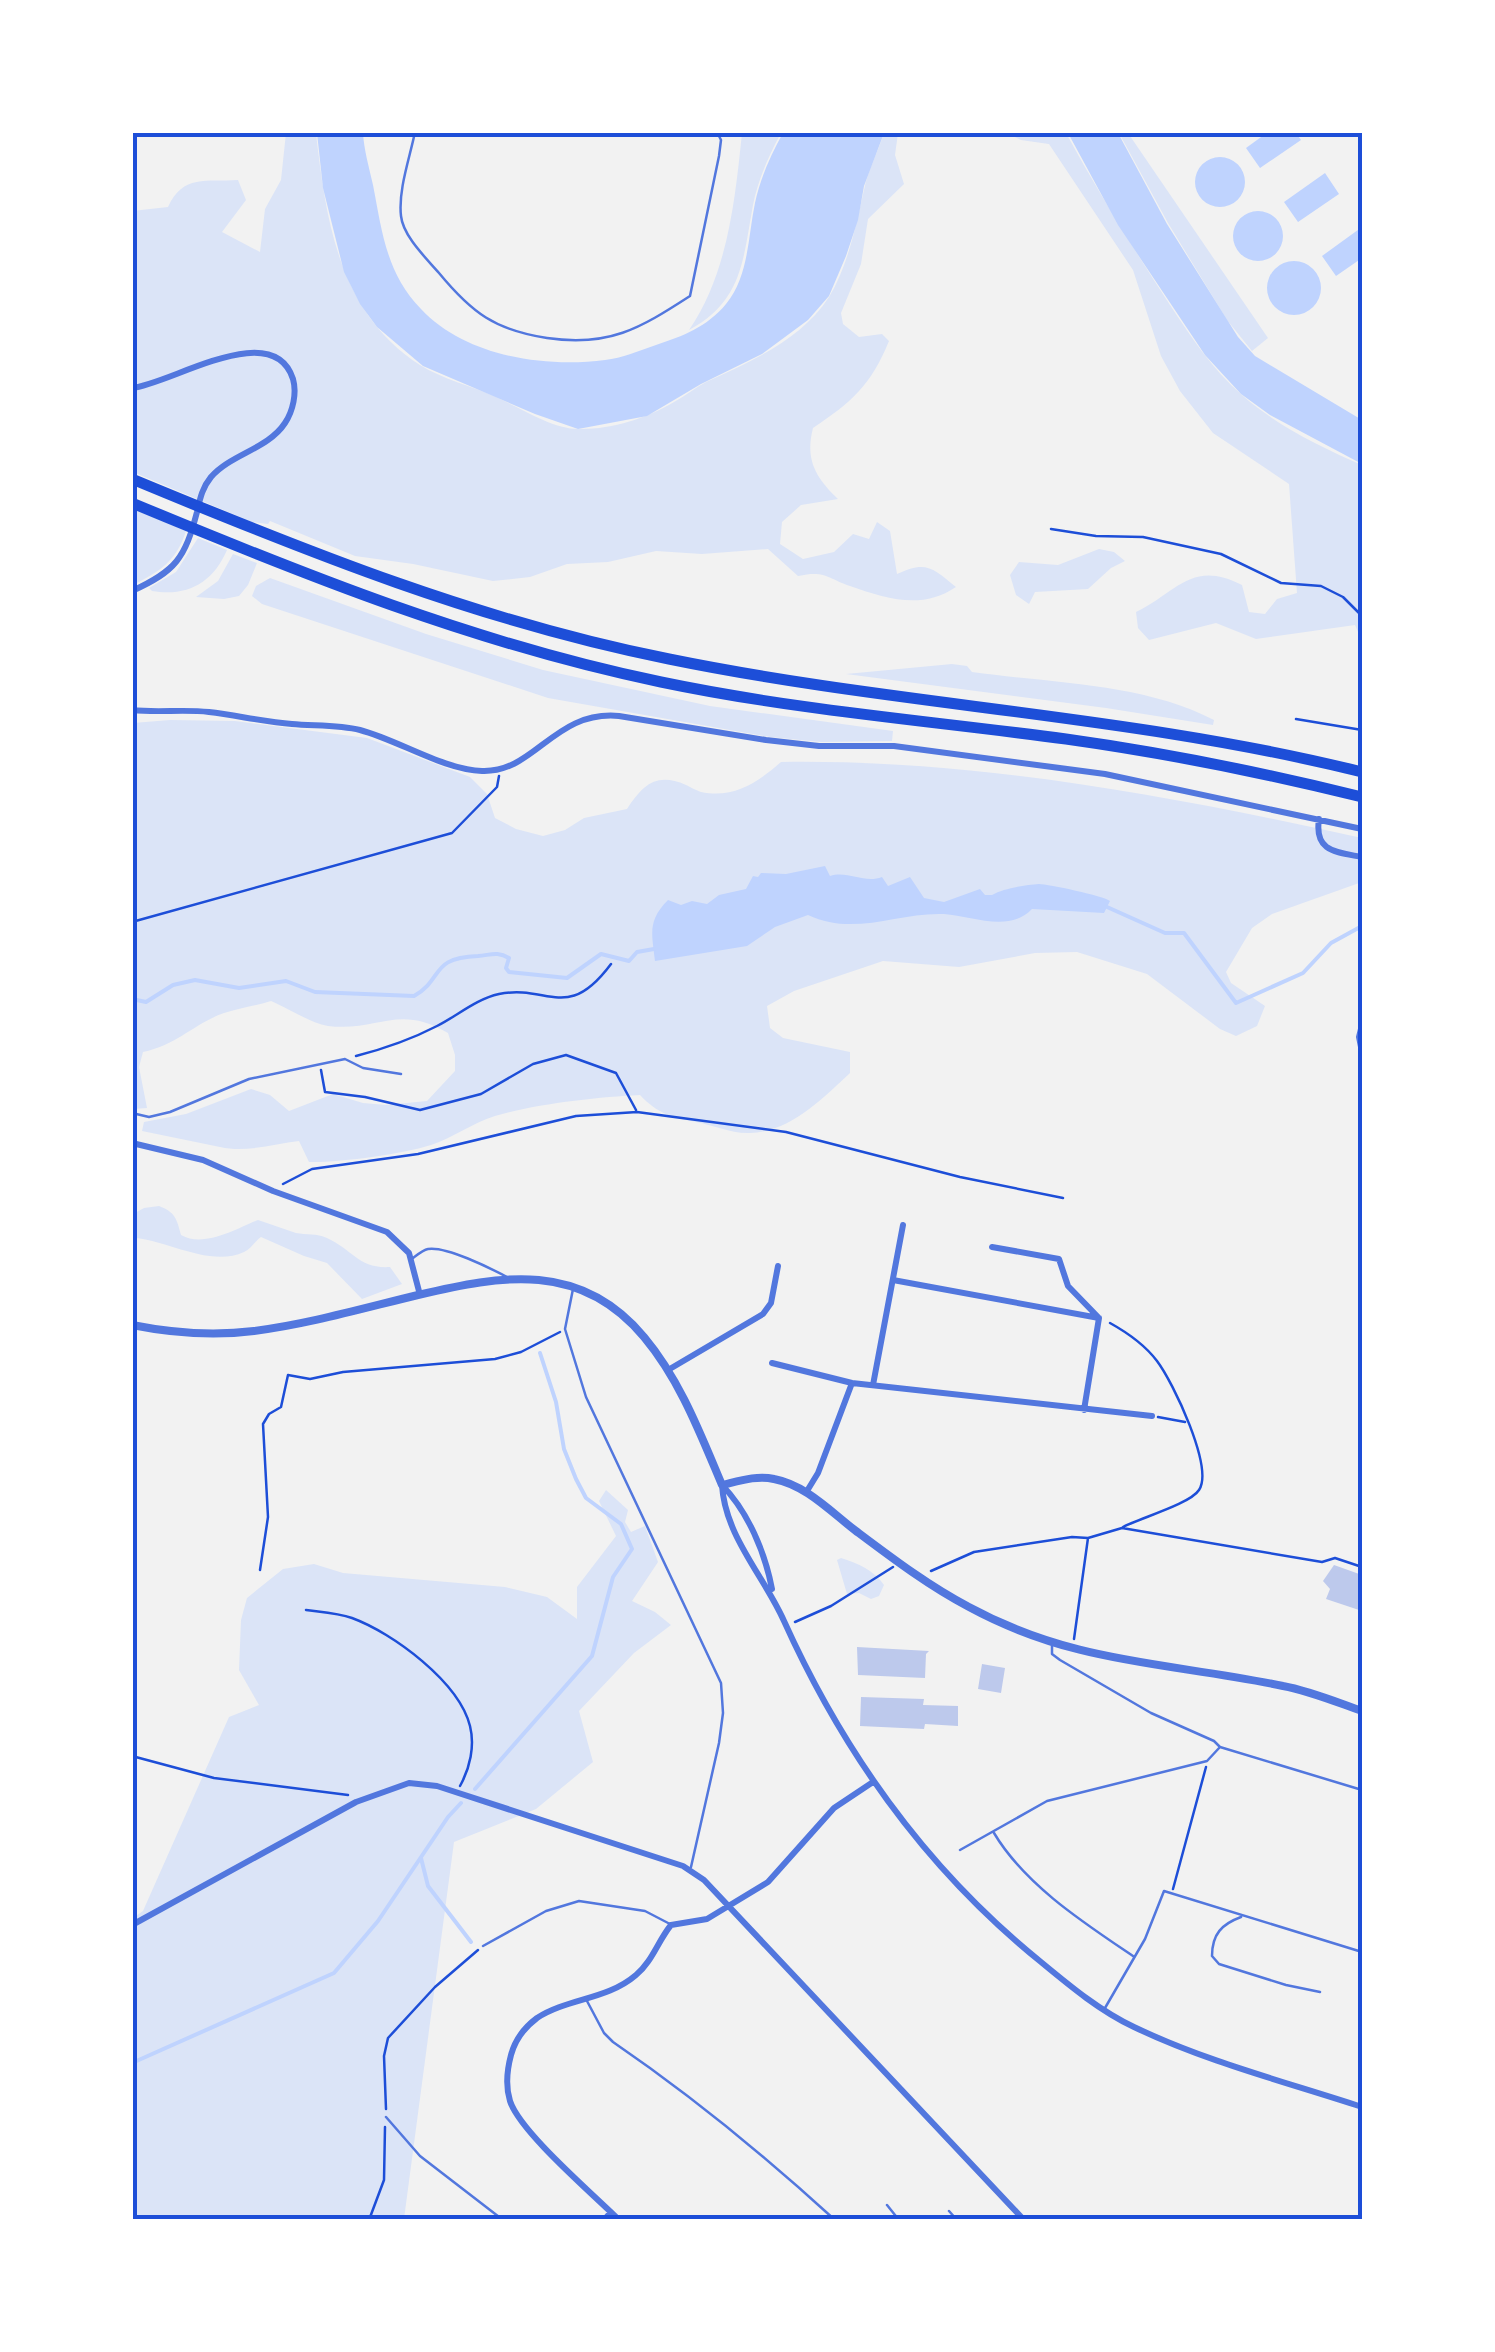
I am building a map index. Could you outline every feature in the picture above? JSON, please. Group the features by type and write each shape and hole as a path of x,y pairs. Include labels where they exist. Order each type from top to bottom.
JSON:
{"highway":[{"path":"132,479 361,572 483,613 667,659 834,686 1121,724 1276,750 1362,772"},
{"path":"132,503 430,621 626,674 786,704 1114,746 1362,797"}],"street":[{"path":"132,388 252,352 266,354 288,370 294,386 290,414 277,433 224,465 203,487 188,543 176,565 158,579 132,590"},
{"path":"132,710 208,712 356,729 457,766 482,771 498,770 560,729 601,714 766,740 819,746 894,746 1105,774 1362,829"},
{"path":"1319,818 1317,833 1321,843 1332,851 1362,857"},
{"path":"1362,1025 1362,1052"},
{"path":"132,1144 203,1160 273,1191 387,1232 399,1240 412,1259 420,1294"},
{"path":"872,1385 903,1225"},
{"path":"992,1247 1059,1259 1068,1286 1099,1318"},
{"path":"668,1370 763,1314 771,1302 778,1266"},
{"path":"132,1325 195,1333 255,1331 508,1277 535,1278 574,1288 603,1302 633,1325 668,1370 722,1485 735,1498 750,1525 773,1596"},
{"path":"893,1280 1099,1318"},
{"path":"1084,1410 1099,1318"},
{"path":"772,1363 852,1383 1152,1416"},
{"path":"807,1491 818,1473 852,1383"},
{"path":"722,1485 775,1478 807,1491 822,1507 922,1579 997,1622 1052,1645 1292,1688 1362,1711"},
{"path":"722,1485 734,1529 773,1596 823,1701 872,1782 926,1853 976,1906 1069,1986 1134,2027 1209,2057 1362,2107"},
{"path":"619,2220 521,2122 507,2083 513,2048 528,2025 548,2012 618,1989 641,1971 671,1925 708,1919 768,1882 834,1808 872,1782"},
{"path":"132,1925 356,1802 409,1783 452,1792 690,1868 1024,2220"},
{"path":"604,2220 611,2212"}],"lane":[{"path":"415,132 401,216 408,233 434,267 487,321 520,334 582,343 636,327 690,296 719,156 721,140 717,132"},
{"path":"132,1113 149,1117 170,1112 250,1079 344,1059 364,1068 401,1074"},
{"path":"412,1259 428,1249 438,1250 508,1277"},
{"path":"574,1288 565,1329 596,1420 721,1683 720,1743 690,1868"},
{"path":"1052,1645 1052,1654 1065,1662 1151,1713 1220,1747 1362,1790"},
{"path":"960,1850 1047,1802 1207,1761 1220,1747"},
{"path":"994,1832 1023,1868 1062,1906 1134,1957"},
{"path":"1104,2010 1164,1892 1362,1952"},
{"path":"483,1946 546,1911 578,1901 645,1911 671,1925"},
{"path":"1244,1916 1216,1933 1212,1956 1219,1964 1320,1992"},
{"path":"587,2000 604,2034 727,2124 834,2220"},
{"path":"386,2117 420,2156 503,2220"},
{"path":"887,2205 900,2220"},
{"path":"949,2211 957,2220"}],"path":[{"path":"1051,529 1096,536 1144,537 1221,554 1282,583 1321,586 1343,598 1362,616"},
{"path":"1296,719 1362,730"},
{"path":"132,922 452,833 497,787 498,770"},
{"path":"344,1059 432,1029 479,1001 502,993 560,1000 586,990 611,964"},
{"path":"320,1064 325,1092 420,1110 481,1094 533,1064 566,1055 616,1073 637,1112"},
{"path":"273,1191 312,1169 418,1154 576,1116 637,1112 786,1132 960,1177 1063,1198"},
{"path":"922,1579 974,1552 1088,1538 1122,1528 1200,1490 1203,1468 1158,1362 1136,1339 1099,1318"},
{"path":"260,1570 268,1517 263,1424 280,1407 288,1375 310,1379 343,1372 495,1359 522,1352 565,1329"},
{"path":"1152,1416 1186,1422"},
{"path":"1122,1528 1270,1550 1322,1562 1335,1558 1362,1567"},
{"path":"1072,1650 1088,1538"},
{"path":"794,1622 831,1606 892,1568"},
{"path":"306,1610 350,1617 370,1626 424,1662 452,1693 470,1723 473,1749 462,1784 452,1792"},
{"path":"132,1756 214,1778 343,1793 356,1802"},
{"path":"1171,1894 1207,1761"},
{"path":"369,2220 384,2180 384,2056 388,2038 435,1987 483,1946"}],"shaded area":[{"path":"286,133 316,133 325,199 341,262 371,319 393,344 438,374 548,422 581,429 617,425 653,413 774,348 804,326 829,297 841,272 884,133 898,133 895,155 904,184 868,219 861,264 841,313 843,324 859,337 882,334 889,341 859,391 813,428 810,449 814,467 838,499 801,505 782,522 780,544 803,559 834,552 853,534 869,539 877,522 890,531 897,574 915,567 929,568 956,587 930,598 891,598 820,574 798,576 768,549 702,554 656,551 608,562 567,564 530,577 493,581 355,556 270,521 252,522 133,472 132,211 168,207 188,184 238,180 246,200 222,232 260,252 265,209 281,180"},
{"path":"742,133 781,133 758,186 743,261 730,292 707,319 689,330 713,285 728,235"},
{"path":"1007,133 1066,133 1156,284 1221,375 1285,426 1362,465 1362,641 1355,625 1256,639 1216,623 1149,640 1138,628 1136,612 1197,577 1210,575 1242,585 1249,612 1265,614 1277,599 1297,593 1289,484 1213,433 1180,391 1161,356 1133,270 1049,144 1021,140"},
{"path":"1119,133 1128,133 1268,338 1252,351 1227,320"},
{"path":"133,509 186,531 166,564 133,585"},
{"path":"198,538 227,550 214,571 187,589 152,591 149,588 176,572"},
{"path":"1099,549 1114,552 1125,561 1088,589 1035,592 1029,604 1016,595 1010,575 1019,562 1058,565"},
{"path":"233,554 257,563 239,596 196,597 218,581"},
{"path":"270,578 426,634 543,670 710,706 893,731 892,741 821,742 770,737 548,698 262,604 252,596 256,586"},
{"path":"967,666 972,672 1096,686 1158,698 1214,720 1213,725 846,674"},
{"path":"235,721 367,738 470,777 487,794 495,818 543,836 565,830 584,818 627,809 645,787 658,781 676,781 713,794 735,791 781,762 928,767 1074,783 1362,838 1362,882 1272,914 1252,928 1226,972 1231,983 1265,1006 1257,1026 1236,1036 1220,1029 1147,974 1077,952 1035,953 959,967 883,961 794,991 767,1006 770,1028 783,1038 850,1052 850,1073 804,1112 779,1127 736,1132 665,1114 640,1095 623,1096 511,1112 404,1152 309,1162 299,1141 230,1149 142,1131 144,1122 186,1114 251,1089 270,1095 289,1111 333,1094 386,1105 427,1101 455,1071 455,1055 448,1033 431,1024 401,1019 328,1026 271,1001 224,1013 143,1052 139,1067 147,1108 133,1109 133,723"},
{"path":"159,1206 174,1217 181,1235 190,1238 220,1236 258,1220 327,1238 363,1262 390,1267 402,1284 362,1299 327,1263 261,1237 244,1252 217,1257 133,1238 133,1214"},
{"path":"606,1490 628,1510 625,1522 631,1532 645,1526 658,1562 632,1601 671,1625 634,1653 579,1711 593,1762 536,1809 454,1842 404,2219 133,2220 133,1918 143,1911 229,1717 259,1705 239,1670 241,1620 247,1598 283,1569 314,1564 343,1573 505,1587 547,1597 577,1619 577,1587 616,1536 599,1501"},
{"path":"841,1558 865,1568 880,1580 884,1585 879,1596 871,1599 859,1593 847,1594 837,1560"}],"water":[{"path":"1268,132 1296,133 1301,140 1260,168 1246,148"},
{"path":"317,133 363,133 393,266 409,295 439,325 482,348 506,355 581,362 618,358 676,338 719,312 739,281 760,185 783,133 884,133 864,186 846,256 829,296 808,320 762,354 647,416 578,429 423,366 377,327 344,272 323,188"},
{"path":"1068,133 1118,133 1167,224 1238,337 1255,356 1362,420 1362,464 1270,415 1241,394 1205,355 1118,225"},
{"path":"1220,157 1238,164 1245,182 1238,200 1220,207 1202,200 1195,182 1202,164"},
{"path":"1325,173 1339,194 1298,222 1284,202"},
{"path":"1258,211 1276,218 1283,236 1276,254 1258,261 1240,254 1233,236 1240,218"},
{"path":"1362,227 1362,258 1336,276 1322,256"},
{"path":"1294,261 1313,269 1321,288 1313,307 1294,315 1275,307 1267,288 1275,269"},
{"path":"825,866 830,876 882,877 888,886 910,877 924,898 944,902 980,889 985,895 992,895 1039,884 1110,901 1104,913 1032,909 1001,922 927,914 842,924 808,915 775,927 747,946 655,961 654,921 668,900 681,905 692,901 707,904 719,895 746,889 753,876 761,873 786,874"}],"building":[{"path":"1334,1565 1362,1575 1362,1611 1326,1599 1330,1589 1323,1581"},
{"path":"857,1647 929,1651 925,1678 858,1675"},
{"path":"982,1664 1005,1668 1001,1693 978,1689"},
{"path":"861,1697 924,1699 923,1705 958,1706 958,1726 860,1726"}],"waterway":[{"path":"1107,907 1165,933 1184,933 1236,1003 1303,973 1331,943 1362,926"},
{"path":"132,999 146,1002 173,985 195,980 239,988 286,981 315,992 414,996 444,965 462,958 501,955 509,958 509,972 567,978 601,954 629,961 637,952 654,949"},
{"path":"475,1789 592,1656 613,1577 632,1549 621,1524 586,1498 576,1479 564,1449 556,1402 540,1353"},
{"path":"132,2063 334,1973 378,1921 461,1803"},
{"path":"421,1858 428,1886 471,1942"}]}
